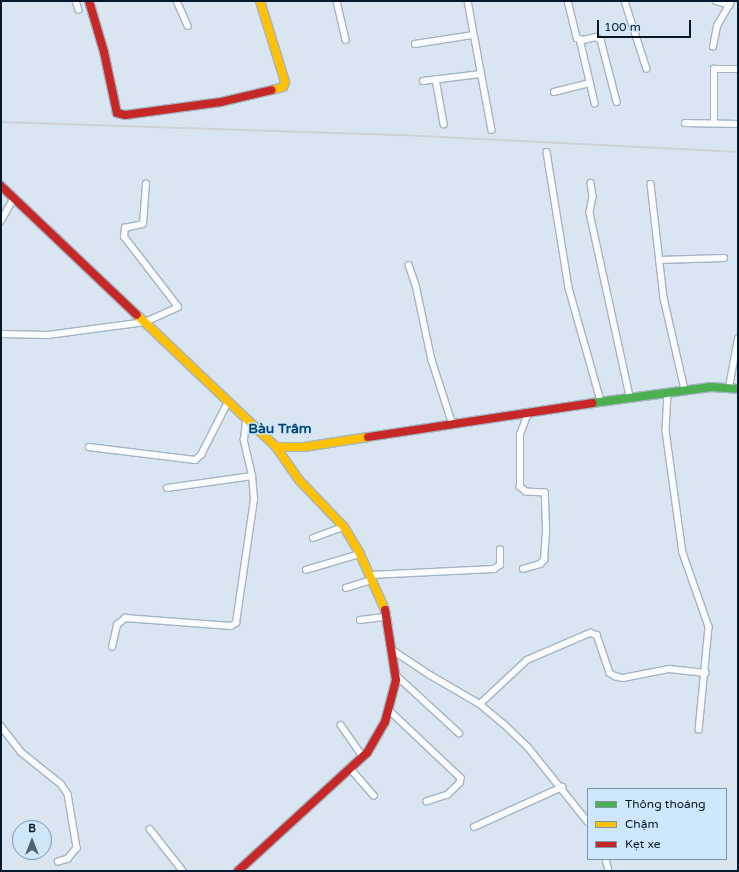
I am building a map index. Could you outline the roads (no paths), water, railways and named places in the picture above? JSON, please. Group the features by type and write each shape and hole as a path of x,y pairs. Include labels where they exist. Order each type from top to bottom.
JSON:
{"street":[{"path":"76,1 79,10"},
{"path":"89,1 106,58 114,106 117,113 125,115 221,102 284,87 285,82 282,69 260,1"},
{"path":"177,1 188,26"},
{"path":"337,1 346,40"},
{"path":"468,1 473,35 492,130"},
{"path":"568,1 580,40 595,103"},
{"path":"625,1 647,69"},
{"path":"713,47 717,26 730,3 716,1"},
{"path":"415,44 473,35"},
{"path":"580,40 596,37 601,40 617,102"},
{"path":"714,123 714,69 738,69"},
{"path":"423,81 481,74"},
{"path":"436,79 444,124"},
{"path":"554,92 590,83"},
{"path":"685,123 738,124"},
{"path":"547,152 569,288 600,401"},
{"path":"591,183 593,197 590,213 630,397"},
{"path":"1,334 48,335 146,322 178,308 126,243 124,237 125,228 143,224 146,184"},
{"path":"651,184 664,298 685,390"},
{"path":"1,186 146,322 246,421 276,447 299,480 344,527 360,554 371,577 386,617 396,675 389,710 377,738 363,757 351,769 238,871"},
{"path":"1,221 14,198"},
{"path":"659,260 724,258"},
{"path":"409,265 416,285 432,360 452,422"},
{"path":"729,387 738,339"},
{"path":"276,447 304,447 452,422 685,390 729,387 738,389"},
{"path":"668,393 666,431 683,553 709,627 706,673 699,730"},
{"path":"89,447 195,460 201,455 228,402"},
{"path":"523,569 540,564 544,560 546,528 546,493 526,492 520,487 520,435 528,412"},
{"path":"112,647 117,625 125,618 231,626 236,623 253,510 252,476 244,440 246,421"},
{"path":"167,488 252,476"},
{"path":"313,538 344,527"},
{"path":"346,588 371,577 494,569 500,565 500,550"},
{"path":"306,570 360,554"},
{"path":"360,620 386,617"},
{"path":"480,704 527,660 590,633 597,635 610,673 615,676 624,678 669,669 706,673"},
{"path":"391,648 430,675 480,704 528,747 562,787 587,821"},
{"path":"396,675 460,733"},
{"path":"389,710 461,778 460,783 448,795 427,802"},
{"path":"341,725 363,757"},
{"path":"1,726 21,752 61,784 68,794 77,848 68,859 58,862"},
{"path":"351,769 374,795"},
{"path":"474,827 562,787"},
{"path":"150,829 184,871"},
{"path":"606,860 609,871"}],"railway":[{"path":"1,122 403,135 738,152"}],"district":[{"name":"Bàu Trâm","path":"280,429"}]}
